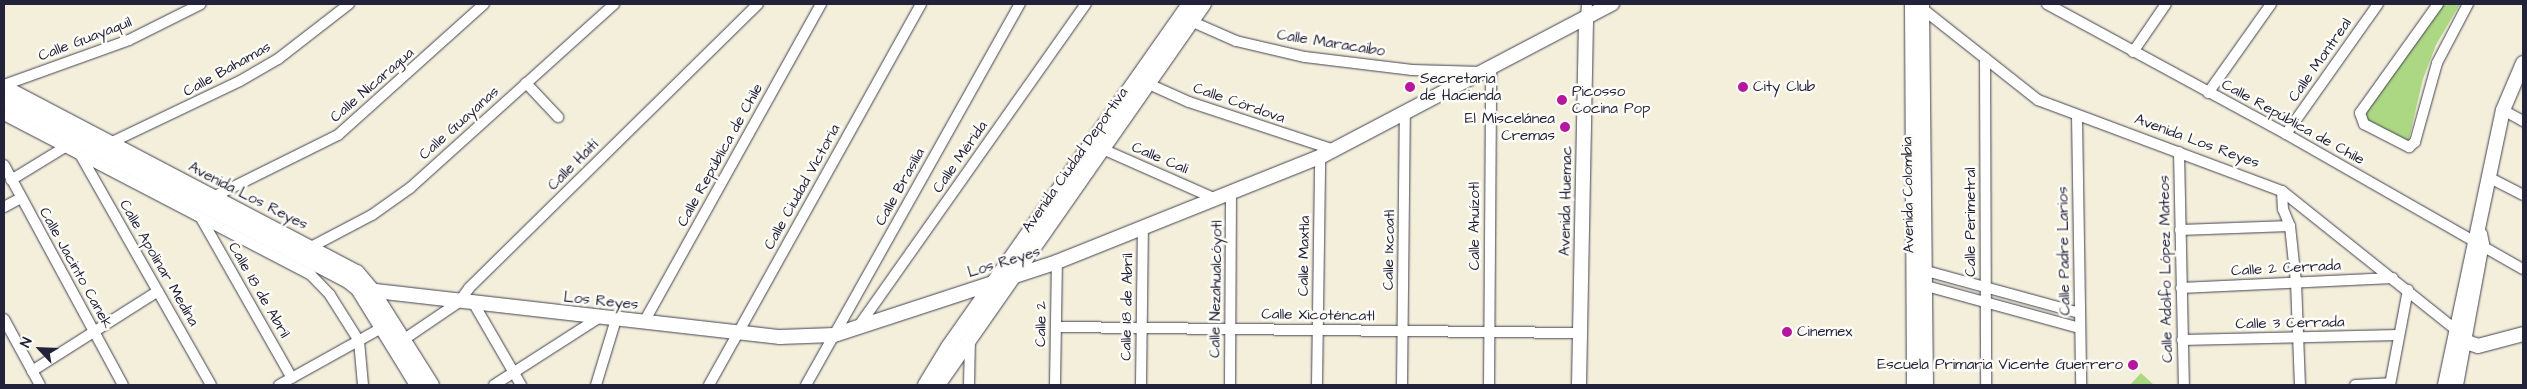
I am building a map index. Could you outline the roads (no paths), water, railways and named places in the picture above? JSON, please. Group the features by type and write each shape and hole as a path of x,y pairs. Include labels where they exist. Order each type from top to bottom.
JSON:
{"street":[{"name":"Calle Guayaquil","path":"4,86 129,40 201,4"},
{"name":"Calle Bahamas","path":"110,143 180,113 278,59 349,4"},
{"name":"Calle Nicaragua","path":"213,197 338,135 484,4"},
{"name":"Calle Guayanas","path":"311,247 372,215 410,188 614,4"},
{"name":"Calle Haití","path":"404,340 459,302 476,281 758,4"},
{"name":"Calle República de Chile","path":"644,322 821,4"},
{"name":"Calle Ciudad Victoria","path":"709,385 921,4"},
{"name":"Calle Brasilia","path":"806,385 1020,4"},
{"name":"Calle Mérida","path":"858,328 1086,4"},
{"name":"Avenida Ciudad Deportiva","path":"1186,19 1189,4"},
{"name":"Avenida Ciudad Deportiva","path":"938,385 1014,276 1142,81 1186,19 1204,4"},
{"name":"Los Reyes","path":"358,289 474,304 780,338 834,335 1057,262 1320,157 1487,70 1587,11 1612,4"},
{"path":"2133,52 2166,4"},
{"path":"2208,93 2272,4"},
{"name":"Calle Montreal","path":"2286,134 2378,4"},
{"path":"2438,4 2360,113 2364,124 2409,147 2415,142 2438,63 2468,4"},
{"name":"Avenida Los Reyes","path":"1918,5 2038,100 2282,191 2408,290 2460,334"},
{"name":"Avenida Colombia","path":"1914,385 1919,284 1918,5"},
{"name":"Calle República de Chile","path":"2051,5 2208,93 2478,237 2523,269"},
{"name":"Avenida Huemac","path":"1579,385 1587,11"},
{"name":"Calle Maracaibo","path":"1186,19 1236,41 1314,58 1412,70 1487,70"},
{"name":"Calle Perimetral","path":"1985,58 1986,385"},
{"path":"2445,385 2460,334 2488,177 2503,110 2523,63"},
{"name":"Calle Ahuízotl","path":"1487,70 1488,385"},
{"name":"Calle Córdova","path":"1142,81 1189,102 1334,150"},
{"path":"526,83 558,117"},
{"name":"Avenida Los Reyes","path":"4,86 357,272 372,290 432,385"},
{"name":"Avenida Los Reyes","path":"4,102 72,144 315,262 358,289 417,385"},
{"path":"2503,110 2523,121"},
{"name":"Calle Ixcoatl","path":"1402,385 1405,114"},
{"path":"4,115 72,144 80,155 311,275 330,295 359,341 364,385"},
{"name":"Calle Padre Larios","path":"2077,116 2081,385"},
{"path":"11,180 72,144"},
{"name":"Avenida Ciudad Deportiva","path":"925,385 994,282 1097,147"},
{"name":"Calle Cali","path":"1097,147 1216,199"},
{"name":"Calle Adolfo López Mateos","path":"2179,152 2184,385"},
{"name":"Calle Apolinar Medina","path":"80,155 211,385"},
{"name":"Calle Maxtla","path":"1317,385 1320,157"},
{"name":"Calle Jacinto Canek","path":"4,166 123,385"},
{"path":"2488,177 2523,195"},
{"path":"2282,191 2283,209 2290,226 2296,282 2300,385"},
{"name":"Calle Nezahualcóyotl","path":"1230,385 1232,193"},
{"path":"4,207 21,198"},
{"name":"Calle 18 de Abril","path":"201,217 292,378"},
{"path":"2180,230 2290,226"},
{"name":"Calle 18 de Abril","path":"1141,385 1143,228"},
{"name":"Calle 2","path":"1055,385 1057,262"},
{"path":"1919,269 2080,313"},
{"name":"Calle 2 Cerrada","path":"2181,288 2393,278"},
{"path":"1919,284 1986,304 2080,328"},
{"name":"Avenida Colombia","path":"1919,284 1926,385"},
{"path":"2355,385 2390,384 2408,290"},
{"path":"32,371 158,291"},
{"path":"474,304 521,385"},
{"path":"494,385 600,317"},
{"path":"4,319 40,385"},
{"path":"596,385 616,319"},
{"path":"279,385 383,327"},
{"name":"Calle Xicoténcatl","path":"1057,327 1580,333"},
{"path":"2460,334 2473,345 2484,346 2523,334"},
{"path":"2456,385 2460,334"},
{"name":"Calle 3 Cerrada","path":"2182,340 2399,335"},
{"path":"968,385 970,338"}],"place":[{"name":"Secretaria de Hacienda","path":"1410,87"},
{"name":"City Club","path":"1743,87"},
{"name":"Picosso Cocina Pop","path":"1562,100"},
{"name":"El Miscelánea Cremas","path":"1565,127"},
{"name":"Cinemex","path":"1787,332"},
{"name":"Escuela Primaria Vicente Guerrero","path":"2133,365"}]}
